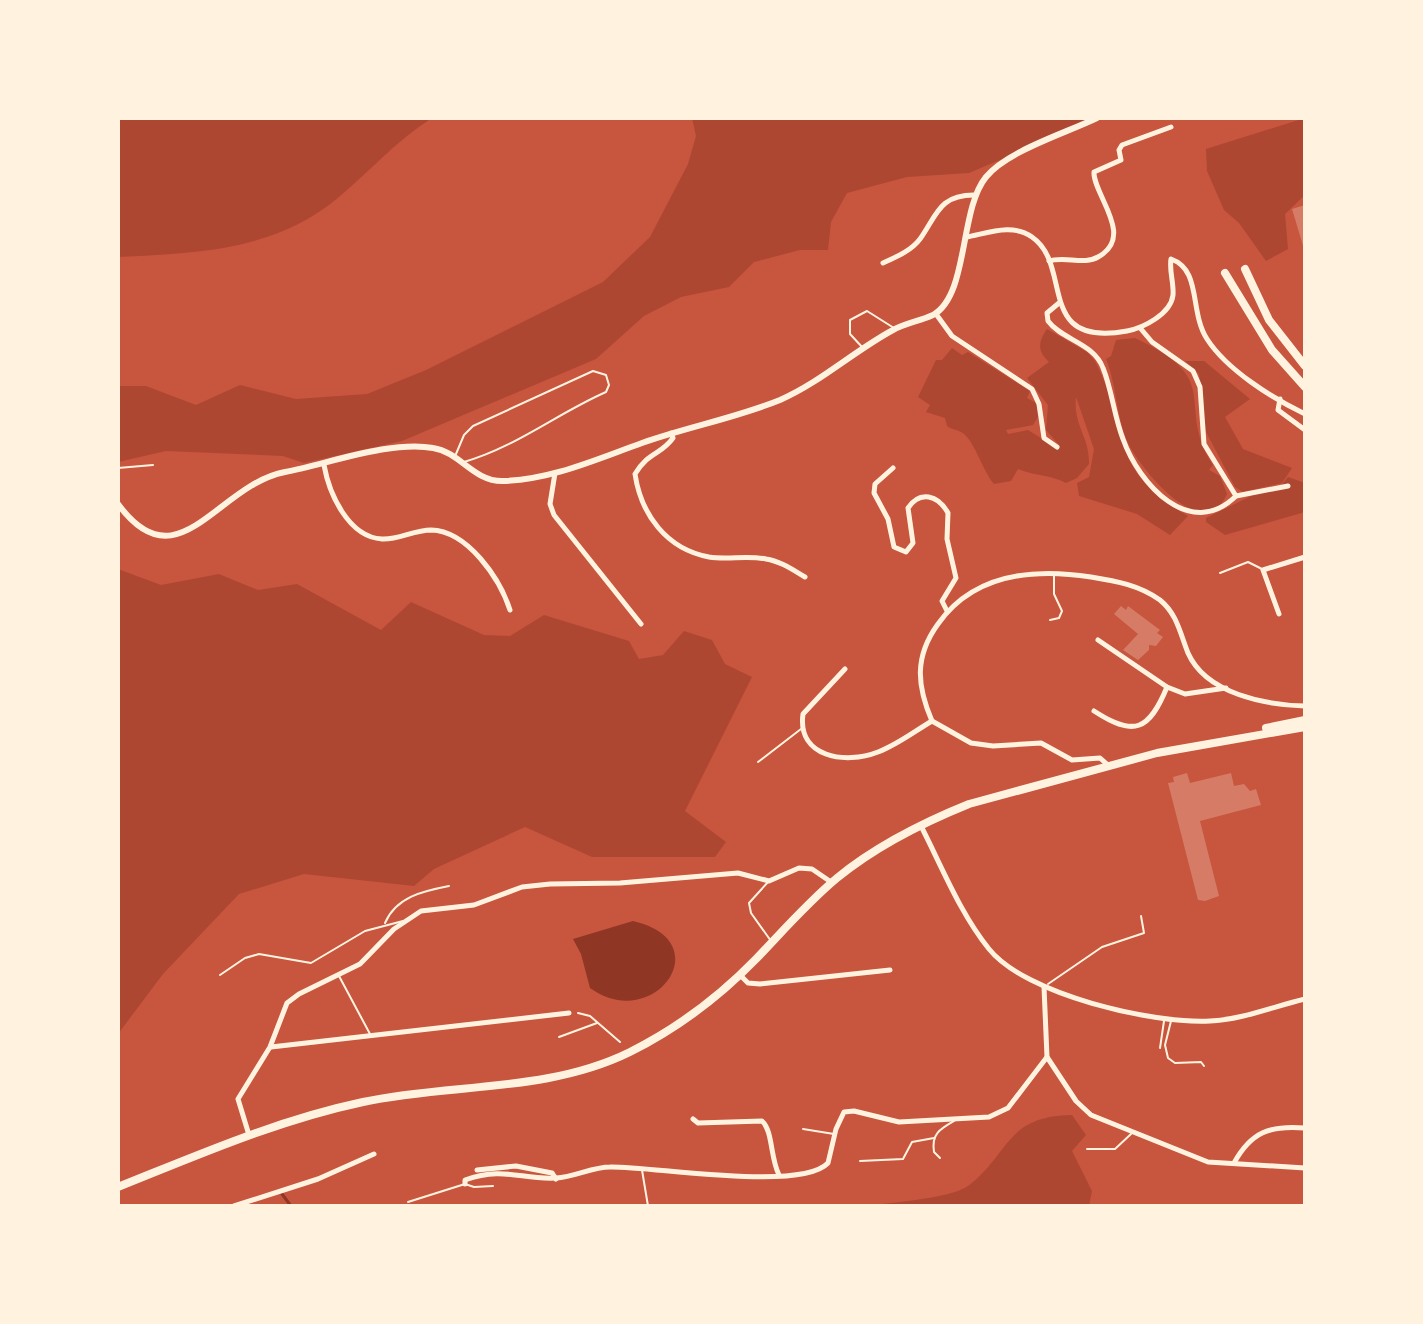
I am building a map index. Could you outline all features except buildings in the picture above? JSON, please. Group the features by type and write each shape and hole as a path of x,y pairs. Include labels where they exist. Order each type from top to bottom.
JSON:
{"main road":[{"path":"1245,269 1269,320 1305,366"},
{"path":"1225,273 1272,350 1305,387"},
{"path":"118,1187 249,1135 364,1102 521,1083 606,1062 674,1029 740,975 832,882 921,825 969,804 1109,766 1305,720"},
{"path":"1242,735 1305,727"}],"street":[{"path":"118,504 140,530 157,537 174,536 201,522 253,483 324,465 417,446 441,450 491,480 555,473 670,432 782,399 895,329 936,314 957,276 974,195 986,177 1003,163 1097,118"},
{"path":"1049,261 1063,257 1093,259 1102,255 1110,240 1112,219 1094,172 1121,160 1119,150 1122,145 1171,127"},
{"path":"883,263 914,245 941,204 960,195 974,195"},
{"path":"967,237 1021,231 1040,243 1049,261 1059,303 1073,322 1087,330 1116,333 1141,329 1170,304 1171,259 1181,262 1190,273 1196,315 1206,338 1238,370 1305,414"},
{"path":"1059,303 1047,313 1048,321 1082,343 1103,365 1124,442 1142,476 1176,505 1203,516 1222,510 1236,496 1288,486"},
{"path":"936,314 952,336 1032,389 1039,404 1044,438 1057,447"},
{"path":"1141,329 1152,342 1193,371 1200,387 1204,444 1236,496"},
{"path":"1280,399 1278,410 1305,430"},
{"path":"670,432 673,438 667,446 645,457 635,474 647,515 659,529 675,543 709,557 763,558 805,577"},
{"path":"324,465 337,504 358,528 382,539 427,530 458,538 505,594 510,610"},
{"path":"893,468 875,484 874,493 888,519 894,547 906,552 913,543 908,508 913,500 921,496 933,497 943,503 948,513 947,539 956,578 942,601 947,611"},
{"path":"555,473 550,504 554,515 641,624"},
{"path":"1279,614 1263,570 1305,557"},
{"path":"1109,766 1100,758 1072,760 1041,743 993,746 971,743 932,721 920,692 918,672 932,632 947,611 978,587 1030,573 1054,573 1128,584 1158,599 1171,610 1190,657 1209,677 1227,688 1269,703 1305,706"},
{"path":"1098,640 1167,687 1185,694 1227,688"},
{"path":"845,669 811,701 803,714 801,729 811,747 827,755 849,757 876,753 932,721"},
{"path":"1094,711 1123,728 1140,726 1149,720 1167,687"},
{"path":"921,825 970,922 990,951 1008,967 1044,987 1164,1020 1213,1021 1305,999"},
{"path":"249,1135 238,1099 270,1047 287,1003 360,964 404,921 421,911 474,905 535,885 620,883 738,873 769,881 794,869 806,868 832,882"},
{"path":"740,975 748,983 760,984 890,970"},
{"path":"1044,987 1047,1057 1076,1101 1088,1112 1131,1133 1208,1162 1305,1168"},
{"path":"270,1047 569,1013"},
{"path":"465,1184 471,1178 503,1172 556,1179 605,1166 713,1175 806,1174 824,1167 830,1157 840,1116 847,1111 899,1122 989,1117 1008,1108 1047,1057"},
{"path":"693,1119 698,1123 762,1121 770,1131 770,1155 779,1175"},
{"path":"1234,1163 1245,1144 1265,1129 1283,1126 1305,1128"},
{"path":"234,1206 318,1179 374,1154"},
{"path":"477,1170 516,1166 552,1173 556,1179"}],"lane":[{"path":"864,349 850,334 850,320 859,312 867,311 895,329"},
{"path":"456,458 464,435 480,422 593,371 606,375 609,385 606,392 578,404 545,427 463,463"},
{"path":"118,468 153,465"},
{"path":"1220,573 1248,562 1263,570"},
{"path":"1050,620 1059,618 1062,611 1054,594 1054,573"},
{"path":"758,762 801,729"},
{"path":"769,881 749,903 751,913 772,942"},
{"path":"385,924 390,912 400,902 428,890 449,886"},
{"path":"1044,987 1102,947 1144,933 1141,916"},
{"path":"220,975 245,958 259,954 311,963 348,940 385,924 404,921"},
{"path":"339,975 370,1035"},
{"path":"1160,1048 1164,1020"},
{"path":"1172,1020 1165,1045 1168,1058 1175,1063 1201,1062 1204,1066"},
{"path":"940,1158 934,1152 934,1138 939,1129 955,1120"},
{"path":"803,1129 835,1134"},
{"path":"1087,1149 1115,1149 1131,1133"},
{"path":"860,1161 903,1159 912,1142 934,1138"},
{"path":"642,1169 648,1206"},
{"path":"408,1202 465,1184 493,1186"}],"path":[{"path":"569,1013 583,1013 620,1042"},
{"path":"559,1037 598,1022"}],"shaded area":[{"path":"118,118 432,118 395,146 339,197 289,229 234,246 177,254 118,257"},
{"path":"692,118 1083,118 1085,124 969,173 907,177 847,193 831,222 828,250 800,250 754,262 729,287 681,297 644,316 596,359 402,441 304,463 283,456 166,451 118,462 118,386 146,386 196,405 240,385 296,399 367,394 426,370 603,282 650,237 688,164 696,136"},
{"path":"1305,118 1305,195 1285,214 1288,249 1266,261 1239,223 1224,210 1207,171 1206,149"},
{"path":"1047,329 1087,352 1095,361 1132,465 1162,499 1188,516 1170,535 1137,514 1079,496 1077,483 1089,477 1094,449 1076,397 1077,416 1087,446 1089,464 1077,478 1066,483 1018,469 1011,481 994,484 968,438 947,426 945,418 926,412 930,405 918,397 936,360 942,360 952,348 962,355 968,352 1030,391 1027,398 1036,403 1038,417 1033,425 1006,430 1008,434 1028,430 1059,449 1060,446 1046,430 1048,405 1027,378 1049,362 1040,346"},
{"path":"1135,338 1181,367 1190,381 1197,426 1213,465 1209,470 1220,476 1227,494 1216,508 1203,512 1188,508 1173,498 1145,469 1128,443 1106,359 1111,356 1116,340"},
{"path":"1185,361 1204,361 1250,399 1225,417 1243,449 1292,468 1282,483 1243,492 1235,487 1206,432 1199,374"},
{"path":"1288,477 1305,483 1305,512 1225,535 1206,522 1206,518 1253,495 1279,488"},
{"path":"118,569 161,585 219,574 258,590 297,584 381,630 411,602 484,635 510,636 544,615 629,641 639,659 663,655 684,631 712,640 725,664 752,677 685,811 726,842 715,857 592,857 525,827 434,869 414,886 304,874 239,894 163,974 118,1034"},
{"path":"633,921 659,932 672,946 675,963 668,979 655,992 636,1000 614,999 590,988 581,954 573,939"},
{"path":"1072,1115 1086,1135 1072,1151 1092,1191 1089,1206 863,1206 917,1200 959,1190 982,1174 1021,1129 1050,1117"}],"waterway":[{"path":"282,1194 291,1206"}]}
